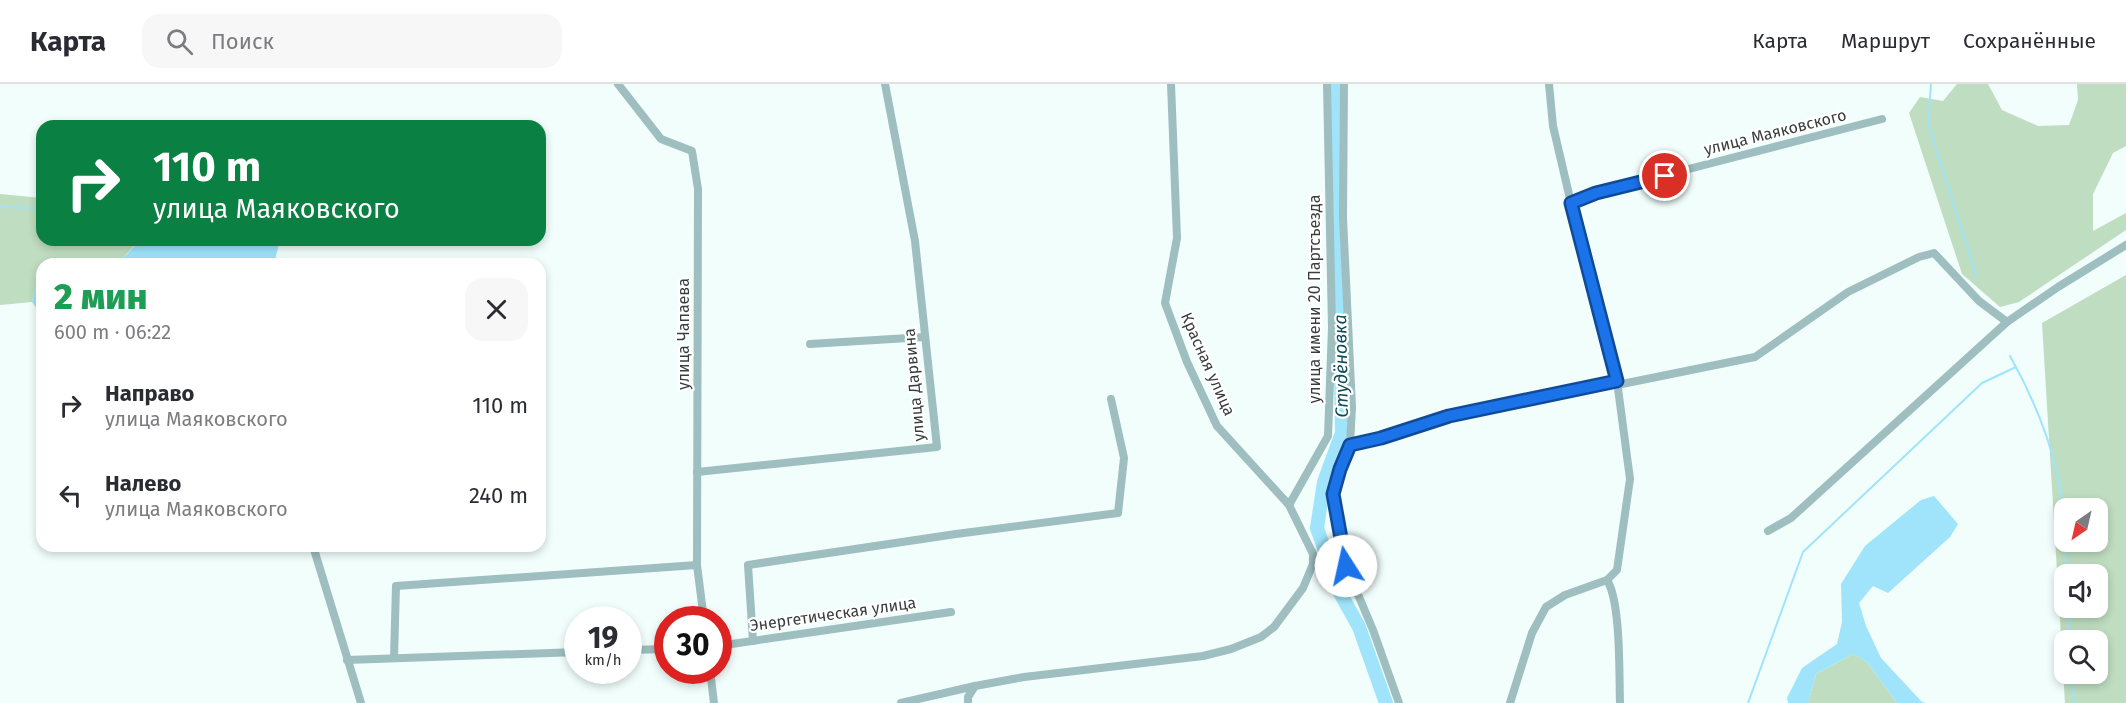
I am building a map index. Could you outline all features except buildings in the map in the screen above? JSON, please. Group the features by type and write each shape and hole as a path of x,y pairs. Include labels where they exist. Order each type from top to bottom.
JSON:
{"street":[{"name":"улица Чапаева","path":"618,84 661,139 692,151 698,189 697,565 702,606"},
{"name":"улица Дарвина","path":"697,472 937,447 915,241 885,84"},
{"name":"Красная улица","path":"901,703 1024,677 1203,656 1231,649 1261,637 1274,627 1304,588 1313,554 1290,505 1217,426 1187,362 1165,303 1177,238 1171,84"},
{"name":"улица имени 20 Партсъезда","path":"1290,505 1328,436 1332,328 1327,84"},
{"name":"улица имени 20 Партсъезда","path":"1344,84 1343,218 1352,407 1350,445 1333,494 1346,566 1399,703"},
{"path":"1510,703 1532,633 1546,607 1565,595 1607,580 1617,570 1630,480 1617,383 1553,126 1549,84"},
{"name":"улица Маяковского","path":"1571,203 1596,193 1882,119"},
{"path":"1768,531 1791,518 2007,322 2126,245"},
{"path":"1350,445 1381,438 1449,416 1755,357 1848,292 1920,257 1934,253 1979,301 2007,322"},
{"path":"810,344 925,337"},
{"path":"753,641 748,565 1118,513 1124,458 1111,399"},
{"path":"314,552 361,703"},
{"path":"394,658 396,586 697,565"},
{"path":"1607,580 1611,587 1615,607 1620,703"},
{"name":"Энергетическая улица","path":"732,644 951,612"},
{"path":"347,660 564,652"},
{"path":"712,684 714,703"},
{"path":"968,703 968,697 975,686"}],"green space":[{"path":"1957,84 1988,84 2002,110 2038,126 2069,125 2078,100 2077,84 2126,84 2126,146 2113,153 2093,194 2093,231 2126,213 2126,230 2019,302 2000,307 1962,274 1909,113 1920,97 1943,101"},
{"path":"0,194 36,197 36,246 134,246 123,258 36,258 36,285 32,302 0,305"},
{"path":"2126,275 2126,703 2065,703 2064,684 2108,684 2108,630 2061,630 2060,618 2108,618 2108,564 2057,564 2056,552 2108,552 2108,498 2054,498 2054,521 2042,323"},
{"path":"1853,654 1867,662 1897,703 1808,703 1816,674"}],"water":[{"path":"134,246 278,246 276,258 124,258"},
{"path":"36,285 36,308 32,302"},
{"path":"1934,496 1958,524 1950,537 1888,593 1873,586 1859,603 1866,626 1881,658 1922,702 1926,703 1897,703 1867,662 1853,654 1816,674 1808,703 1788,703 1787,698 1802,668 1837,644 1842,622 1841,584 1865,546 1921,500"}],"waterway":[{"name":"Студёновка","path":"1336,84 1342,433 1324,482 1317,528 1339,591 1359,627 1386,703"},
{"path":"1931,84 1928,124 1977,277"},
{"path":"0,207 36,208"},
{"path":"2010,356 2046,435 2062,498"},
{"path":"1748,703 1803,552 1982,383 2016,367"},
{"path":"2066,552 2066,564"},
{"path":"2069,618 2070,630"},
{"path":"2073,684 2074,703"}],"route":[{"path":"1346,566 1333,494 1350,445 1381,438 1449,416 1617,381 1571,203 1596,193 1665,176"}]}
